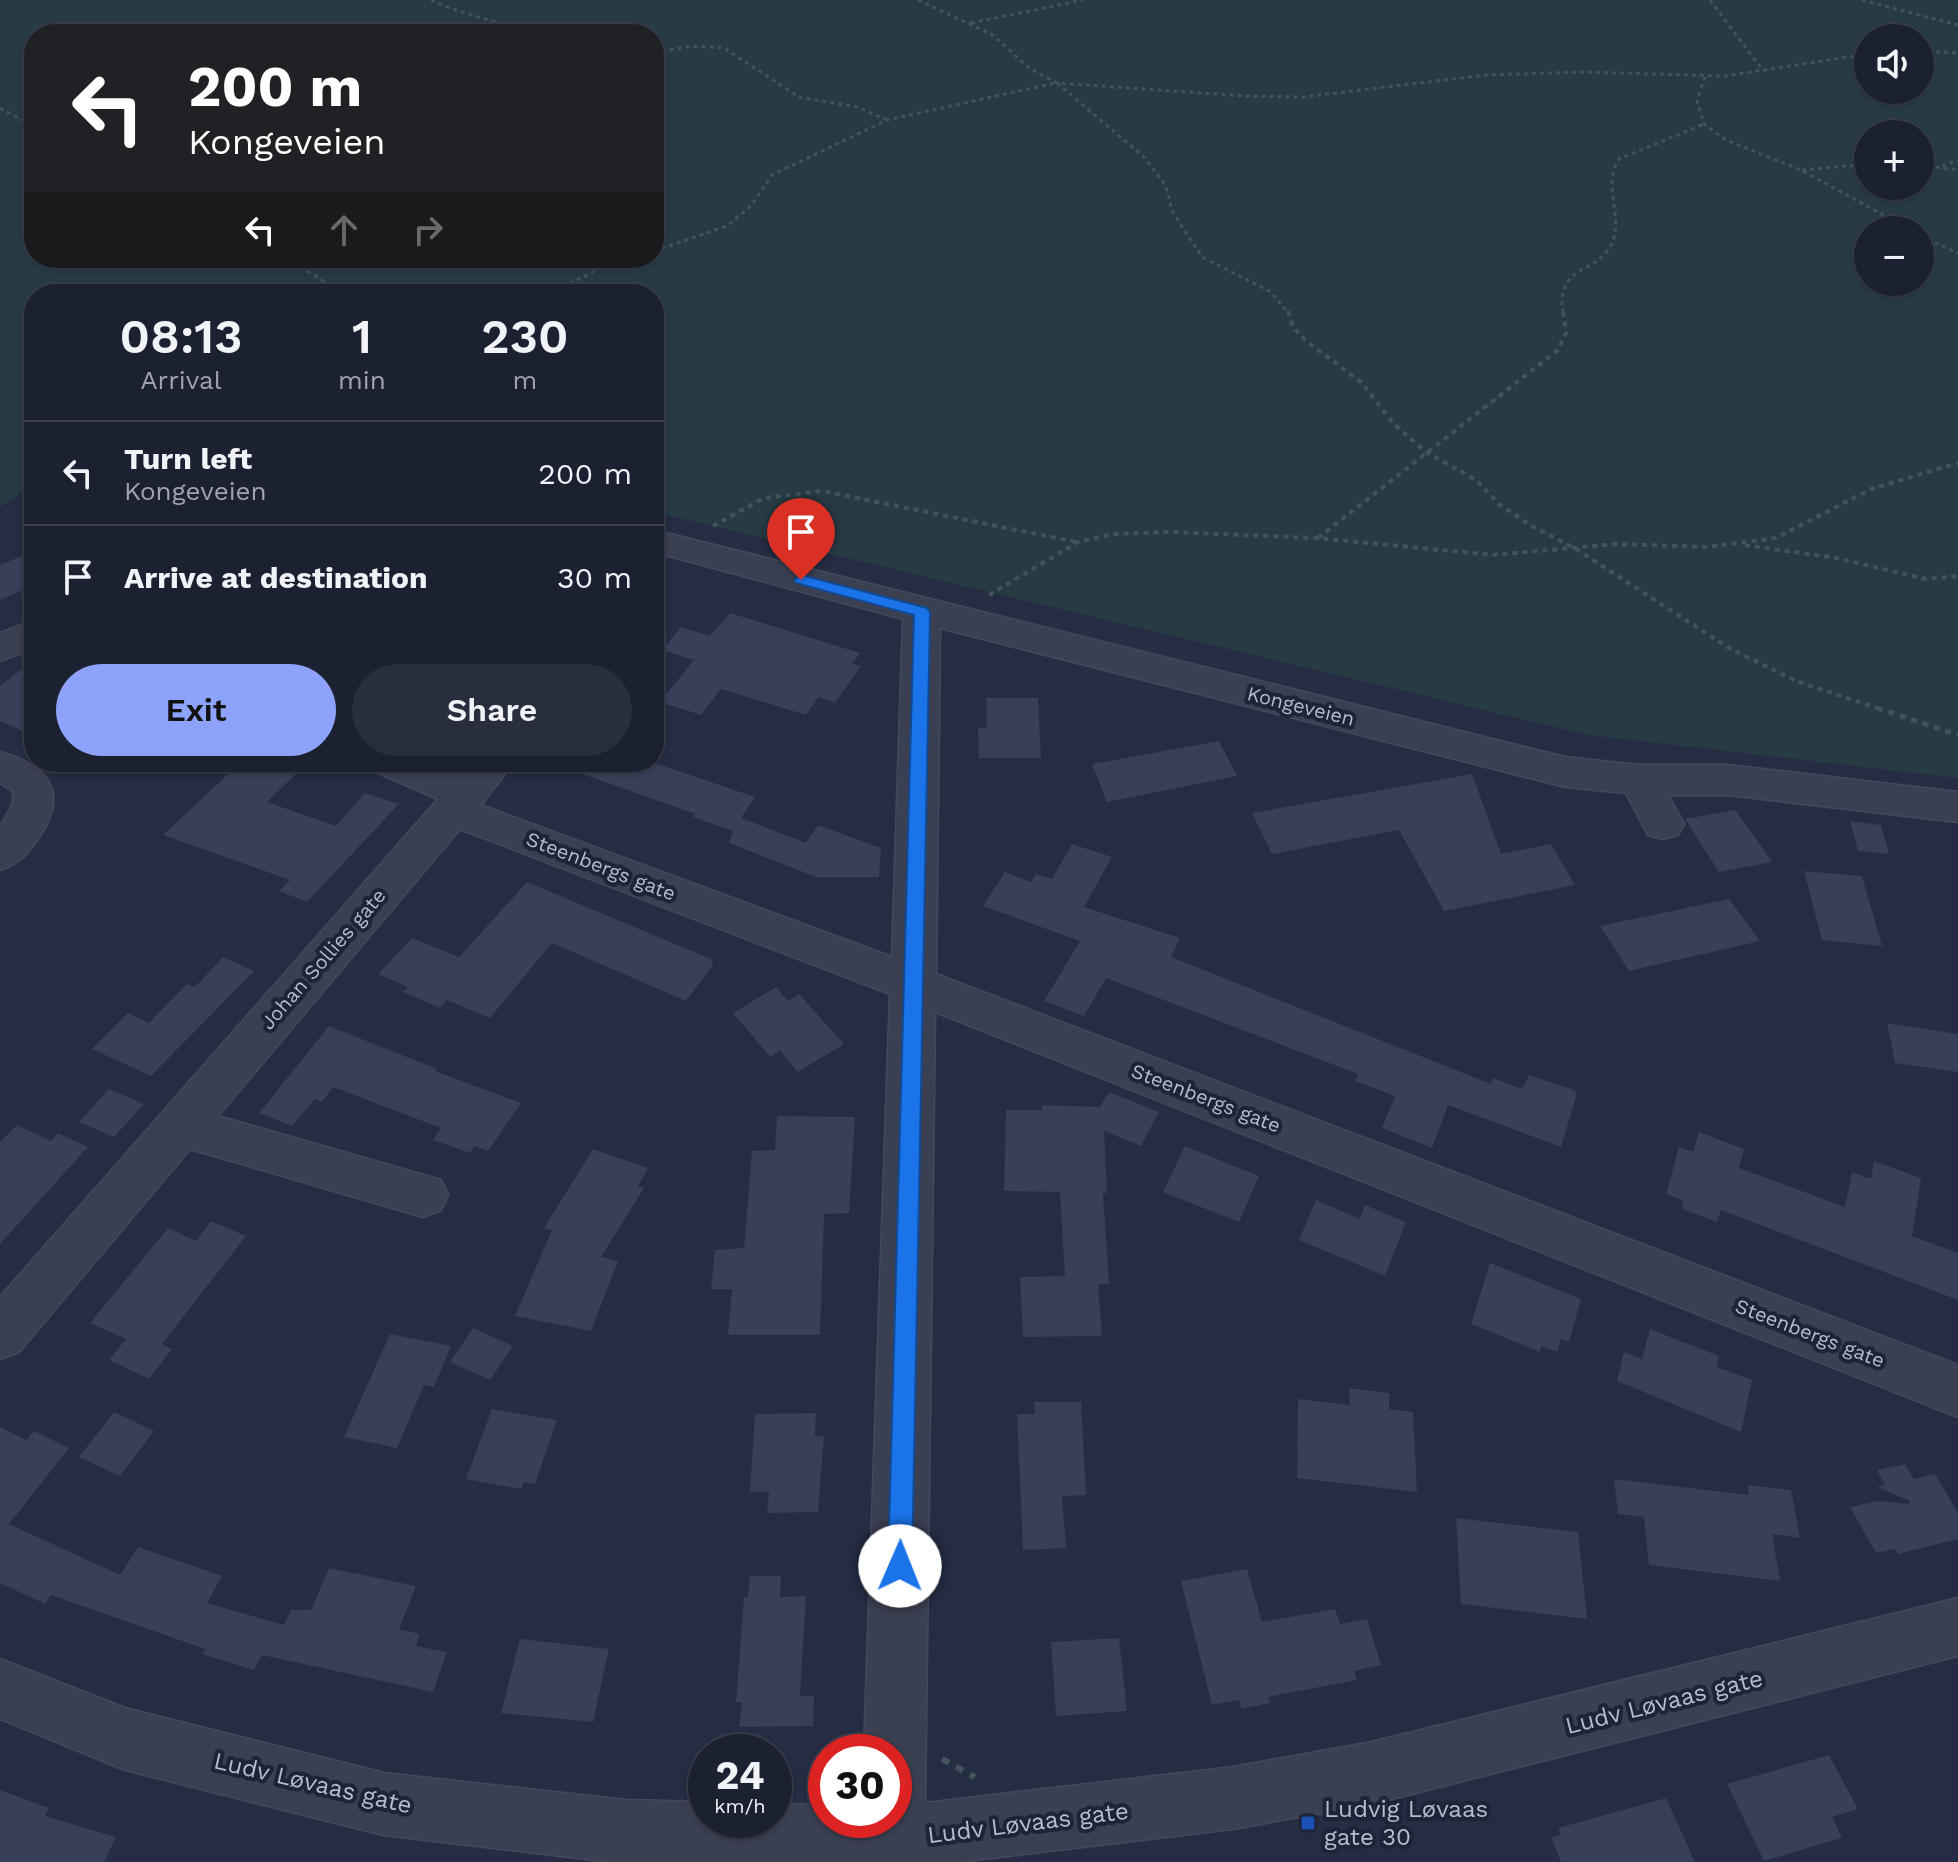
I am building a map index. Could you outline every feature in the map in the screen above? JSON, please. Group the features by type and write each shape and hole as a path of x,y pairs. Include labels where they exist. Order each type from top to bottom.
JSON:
{"street":[{"name":"Kongeveien","path":"667,545 937,616 1565,772 1639,780 1728,780 1958,807"},
{"path":"895,1734 914,984 937,616"},
{"path":"0,648 24,637"},
{"path":"0,766 27,781 34,796 31,819 0,854"},
{"path":"420,772 471,789"},
{"path":"1639,780 1663,824"},
{"name":"Steenbergs gate","path":"471,789 914,984 1958,1391"},
{"name":"Johan Sollies gate","path":"0,1335 471,789"},
{"path":"179,1125 423,1195"},
{"name":"Ludv Løvaas gate","path":"912,1829 1233,1798 1372,1773 1958,1627"},
{"name":"Ludv Løvaas gate","path":"0,1689 125,1739 384,1804 626,1832 808,1831"}],"path":[{"path":"431,0 456,12 506,24"},
{"path":"918,0 993,35 1039,76 1057,83 1144,157 1166,186 1172,211 1202,257 1271,292 1287,308 1293,327 1305,340 1361,382 1393,423 1426,452 1476,480 1499,504 1530,525 1576,549 1729,648 1783,675 1958,735"},
{"path":"970,23 1083,0"},
{"path":"1710,0 1723,13 1761,68"},
{"path":"1862,0 1958,25"},
{"path":"664,51 691,46 724,48 799,97 857,107 887,120"},
{"path":"1934,52 1958,53"},
{"path":"664,248 727,226 751,206 772,175 887,120 1057,83 1271,98 1486,75 1597,72 1705,77 1854,56"},
{"path":"1705,77 1697,101 1704,124 1726,140 1801,170 1885,216"},
{"path":"0,108 24,121"},
{"path":"1317,538 1558,350 1566,333 1560,294 1566,281 1602,257 1614,237 1611,172 1619,159 1704,124"},
{"path":"1941,166 1958,160"},
{"path":"1801,170 1854,165"},
{"path":"1934,166 1958,170"},
{"path":"1934,242 1958,253"},
{"path":"303,268 328,284"},
{"path":"569,284 601,268"},
{"path":"937,616 1078,542 1113,534 1171,532 1317,538 1460,554 1576,549 1616,544 1708,547 1776,538 1871,489 1958,463"},
{"path":"667,545 746,503 787,490 858,497 1078,542"},
{"path":"1736,544 1836,558 1926,579 1958,576"}],"shaded area":[{"path":"0,0 1958,0 1958,778 1588,735 664,514 664,284 24,284 24,491 0,507"}],"building":[{"path":"24,555 24,589 0,600 0,565"},
{"path":"730,613 860,653 852,664 861,666 835,703 819,697 806,715 721,689 701,715 664,703 664,697 694,660 664,651 664,648 681,627 710,636"},
{"path":"24,668 24,732 0,721 0,686"},
{"path":"986,698 1038,698 1041,758 979,758 978,728 987,728"},
{"path":"1219,741 1237,776 1107,802 1092,764"},
{"path":"664,766 755,797 741,818 806,843 818,825 881,848 879,877 816,877 729,843 733,831 693,817 695,814 577,772 664,772"},
{"path":"230,772 298,772 267,802 336,826 365,793 399,804 307,902 279,891 290,880 163,835"},
{"path":"1472,774 1501,854 1551,844 1575,885 1444,911 1399,830 1272,854 1252,813"},
{"path":"1735,810 1772,862 1719,872 1685,819"},
{"path":"1850,821 1881,825 1889,854 1858,851"},
{"path":"1072,844 1112,857 1084,907 1180,938 1171,957 1491,1084 1493,1078 1522,1089 1529,1075 1574,1090 1577,1094 1561,1147 1448,1105 1432,1148 1382,1128 1395,1096 1355,1081 1358,1074 1106,978 1084,1016 1044,1001 1080,941 983,906 1005,872 1031,882 1036,874 1052,879"},
{"path":"1804,871 1862,876 1882,946 1822,940"},
{"path":"527,882 713,960 712,966 686,1001 552,943 490,1018 447,1000 440,1008 403,992 408,987 378,974 412,938 459,957"},
{"path":"1729,899 1760,941 1629,971 1600,926"},
{"path":"223,957 254,971 151,1076 92,1049 128,1013 149,1023 187,984 195,987"},
{"path":"776,987 788,1001 799,994 844,1044 798,1072 780,1051 770,1057 733,1013"},
{"path":"1887,1023 1958,1034 1958,1072 1895,1063"},
{"path":"329,1026 521,1103 488,1151 475,1146 470,1153 433,1140 441,1128 333,1087 322,1102 315,1099 292,1126 259,1113"},
{"path":"109,1089 144,1104 114,1137 79,1122"},
{"path":"1109,1092 1159,1112 1141,1146 1104,1131 1107,1193 1103,1193 1109,1284 1098,1284 1102,1336 1023,1337 1020,1277 1065,1276 1060,1192 1004,1191 1006,1110 1042,1110 1042,1105 1100,1107"},
{"path":"777,1116 855,1117 849,1213 824,1214 820,1335 728,1335 732,1289 711,1289 715,1250 744,1248 752,1151 775,1150"},
{"path":"17,1125 51,1141 58,1133 88,1147 0,1244 0,1142"},
{"path":"1699,1132 1744,1149 1739,1168 1845,1207 1852,1172 1871,1179 1874,1161 1921,1178 1912,1236 1958,1253 1958,1300 1721,1210 1717,1222 1682,1209 1684,1201 1666,1194 1679,1147 1693,1152"},
{"path":"1185,1146 1259,1176 1239,1222 1163,1192"},
{"path":"593,1149 648,1168 638,1186 644,1188 601,1257 618,1261 591,1331 515,1316 552,1230 544,1228"},
{"path":"1316,1200 1360,1219 1365,1205 1406,1222 1385,1276 1299,1240"},
{"path":"211,1221 246,1236 162,1344 172,1349 149,1379 109,1360 126,1339 90,1323 168,1228 196,1241"},
{"path":"1490,1263 1581,1299 1569,1342 1561,1339 1557,1352 1541,1346 1540,1352 1471,1324"},
{"path":"473,1328 513,1346 490,1380 450,1362"},
{"path":"1650,1329 1719,1356 1717,1367 1752,1380 1741,1432 1617,1381 1624,1352 1642,1359"},
{"path":"390,1334 451,1346 434,1387 424,1385 397,1448 344,1437"},
{"path":"1349,1388 1389,1393 1389,1409 1413,1412 1417,1492 1297,1478 1298,1399 1350,1405"},
{"path":"1034,1402 1081,1402 1086,1495 1062,1496 1066,1548 1023,1550 1017,1414 1035,1414"},
{"path":"492,1409 557,1420 535,1484 524,1482 521,1489 466,1479"},
{"path":"114,1412 154,1431 120,1476 79,1457"},
{"path":"816,1413 815,1436 824,1436 818,1512 767,1513 769,1492 750,1492 755,1414"},
{"path":"0,1427 26,1440 34,1431 69,1448 9,1524 120,1575 138,1547 222,1576 207,1603 284,1625 291,1610 311,1610 329,1568 416,1586 399,1629 420,1634 416,1646 447,1652 433,1692 262,1655 254,1670 202,1654 205,1649 51,1595 45,1604 0,1583"},
{"path":"1905,1464 1914,1479 1935,1474 1958,1513 1958,1539 1898,1554 1896,1549 1876,1553 1850,1507 1879,1501 1909,1504 1910,1501 1877,1487 1885,1485 1877,1470"},
{"path":"1614,1479 1749,1495 1748,1485 1791,1490 1800,1538 1772,1534 1780,1581 1649,1565 1644,1517 1618,1514"},
{"path":"1456,1518 1578,1532 1587,1619 1461,1604"},
{"path":"1247,1569 1262,1622 1335,1609 1340,1624 1367,1619 1381,1665 1354,1671 1357,1680 1268,1697 1270,1703 1241,1709 1239,1700 1212,1705 1181,1581"},
{"path":"750,1576 781,1576 780,1597 806,1596 800,1696 814,1696 813,1726 739,1727 742,1702 736,1702 744,1597 748,1597"},
{"path":"1119,1638 1127,1711 1056,1716 1051,1642"},
{"path":"520,1639 609,1649 593,1722 501,1713"},
{"path":"1829,1755 1858,1809 1832,1817 1842,1838 1764,1861 1727,1784"},
{"path":"0,1790 49,1808 45,1816 116,1837 104,1862 0,1862"},
{"path":"1666,1798 1695,1862 1561,1862 1551,1837 1561,1835 1558,1828"}],"place":[{"name":"Ludvig Løvaas gate 30","path":"1308,1823"}],"route":[{"path":"801,580 922,612 900,1566"}]}
